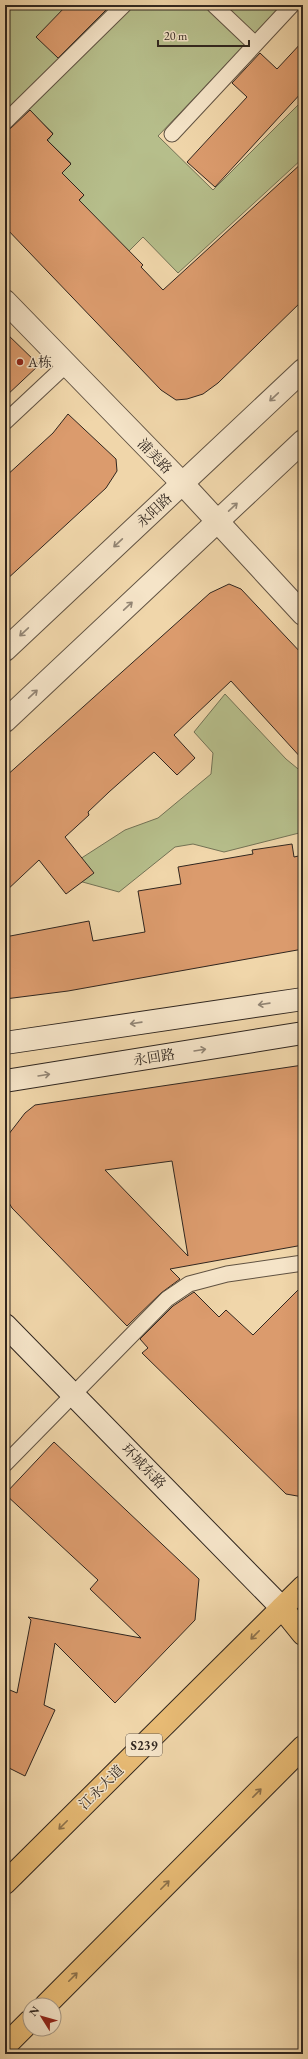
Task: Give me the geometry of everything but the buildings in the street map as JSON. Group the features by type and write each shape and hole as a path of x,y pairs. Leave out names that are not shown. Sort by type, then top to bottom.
{"main road":[{"name":"江永大道","path":"5,1883 303,1587"},
{"path":"282,1608 303,1634"},
{"path":"54,1997 303,1746"},
{"path":"5,2046 22,2029"}],"street":[{"name":"浦美路","path":"5,300 182,483 303,614"},
{"name":"永阳路","path":"5,650 303,370"},
{"path":"5,721 303,441"},
{"path":"5,1043 303,999"},
{"name":"永回路","path":"5,1081 303,1033"},
{"name":"环城东路","path":"5,1325 282,1608"}],"lane":[{"path":"5,122 124,5"},
{"path":"214,5 255,44"},
{"path":"172,134 292,5"},
{"path":"5,422 66,364"},
{"path":"5,1464 167,1299 189,1284 227,1274 303,1263"},
{"path":"282,1608 303,1622"}],"green space":[{"path":"5,5 283,5 158,136 213,190 303,100 303,158 178,273 143,237 128,252 79,201 84,195 62,173 71,163 48,141 53,133 27,108 5,117"},
{"path":"225,694 286,759 303,773 303,832 224,852 193,844 175,847 119,892 79,881 80,859 125,830 158,818 211,774 213,753 194,732"}],"place":[{"name":"A栋","path":"20,362"}]}
